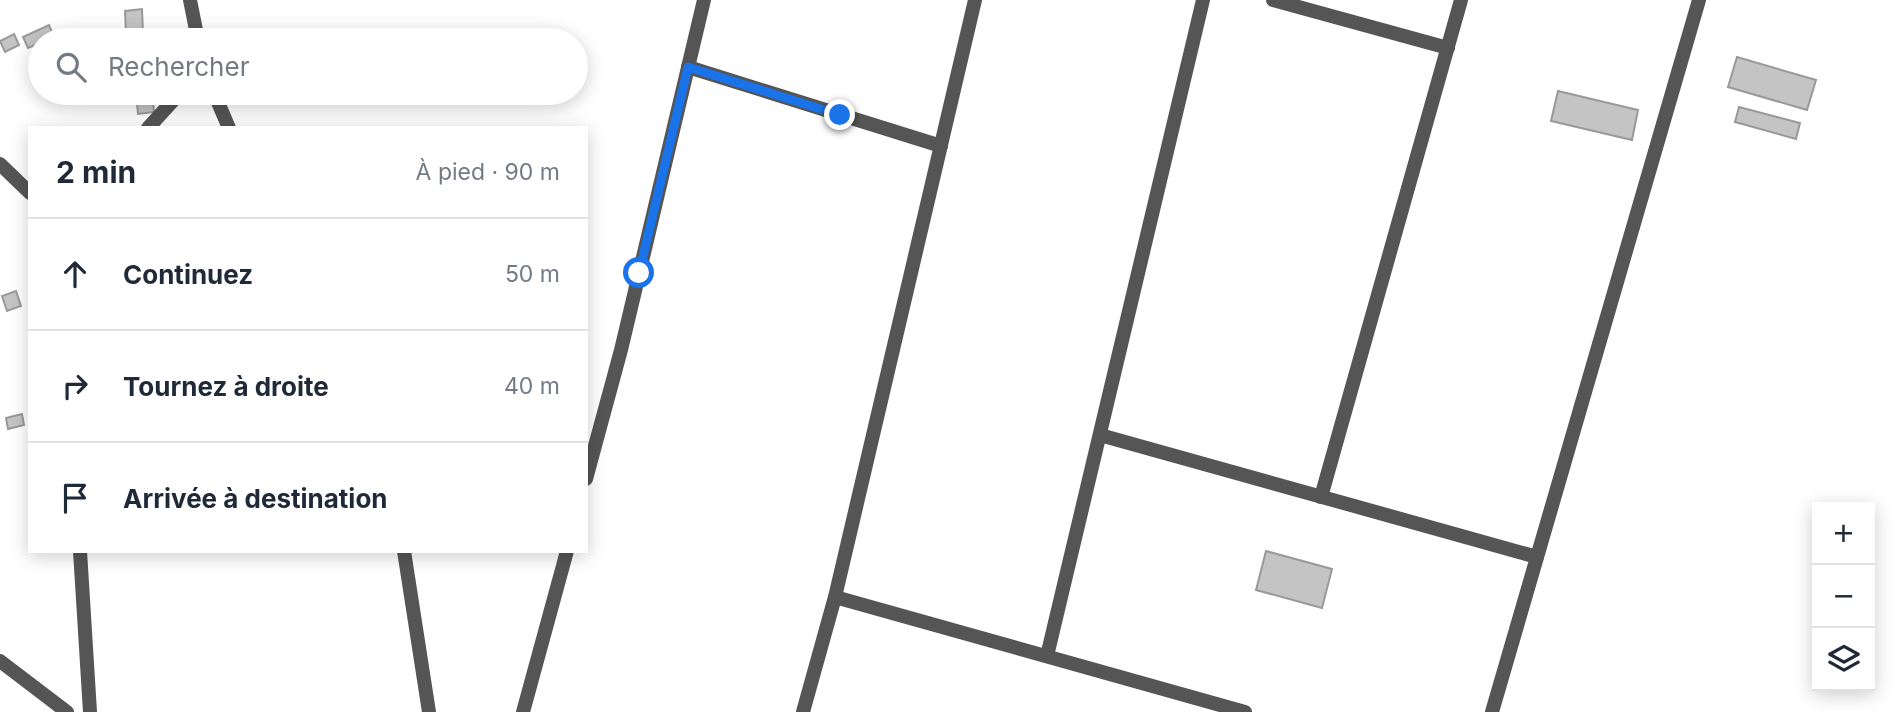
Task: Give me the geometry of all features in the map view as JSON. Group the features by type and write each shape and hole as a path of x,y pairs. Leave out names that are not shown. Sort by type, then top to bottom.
{"street":[{"path":"190,0 196,28"},
{"path":"588,472 621,350 704,0"},
{"path":"803,712 835,597 975,0"},
{"path":"1047,656 1203,0"},
{"path":"1273,0 1447,48"},
{"path":"1321,496 1461,0"},
{"path":"1492,712 1699,0"},
{"path":"688,67 941,146"},
{"path":"150,126 169,105"},
{"path":"219,105 228,126"},
{"path":"0,164 28,191"},
{"path":"1100,435 1537,557"},
{"path":"80,553 90,712"},
{"path":"404,553 429,712"},
{"path":"523,712 566,553"},
{"path":"835,597 1245,712"},
{"path":"0,661 67,712"}],"building":[{"path":"142,9 143,28 126,28 125,11"},
{"path":"14,34 19,45 5,52 0,41"},
{"path":"28,35 28,48 23,37"},
{"path":"1737,57 1816,80 1807,110 1728,87"},
{"path":"1558,91 1638,110 1632,140 1551,121"},
{"path":"137,105 153,105 154,112 138,114"},
{"path":"1739,107 1800,123 1796,139 1735,122"},
{"path":"16,291 21,306 7,311 2,296"},
{"path":"22,414 24,425 8,429 6,418"},
{"path":"1266,551 1332,569 1322,608 1256,590"}],"route":[{"path":"639,273 688,67 840,115"}]}
